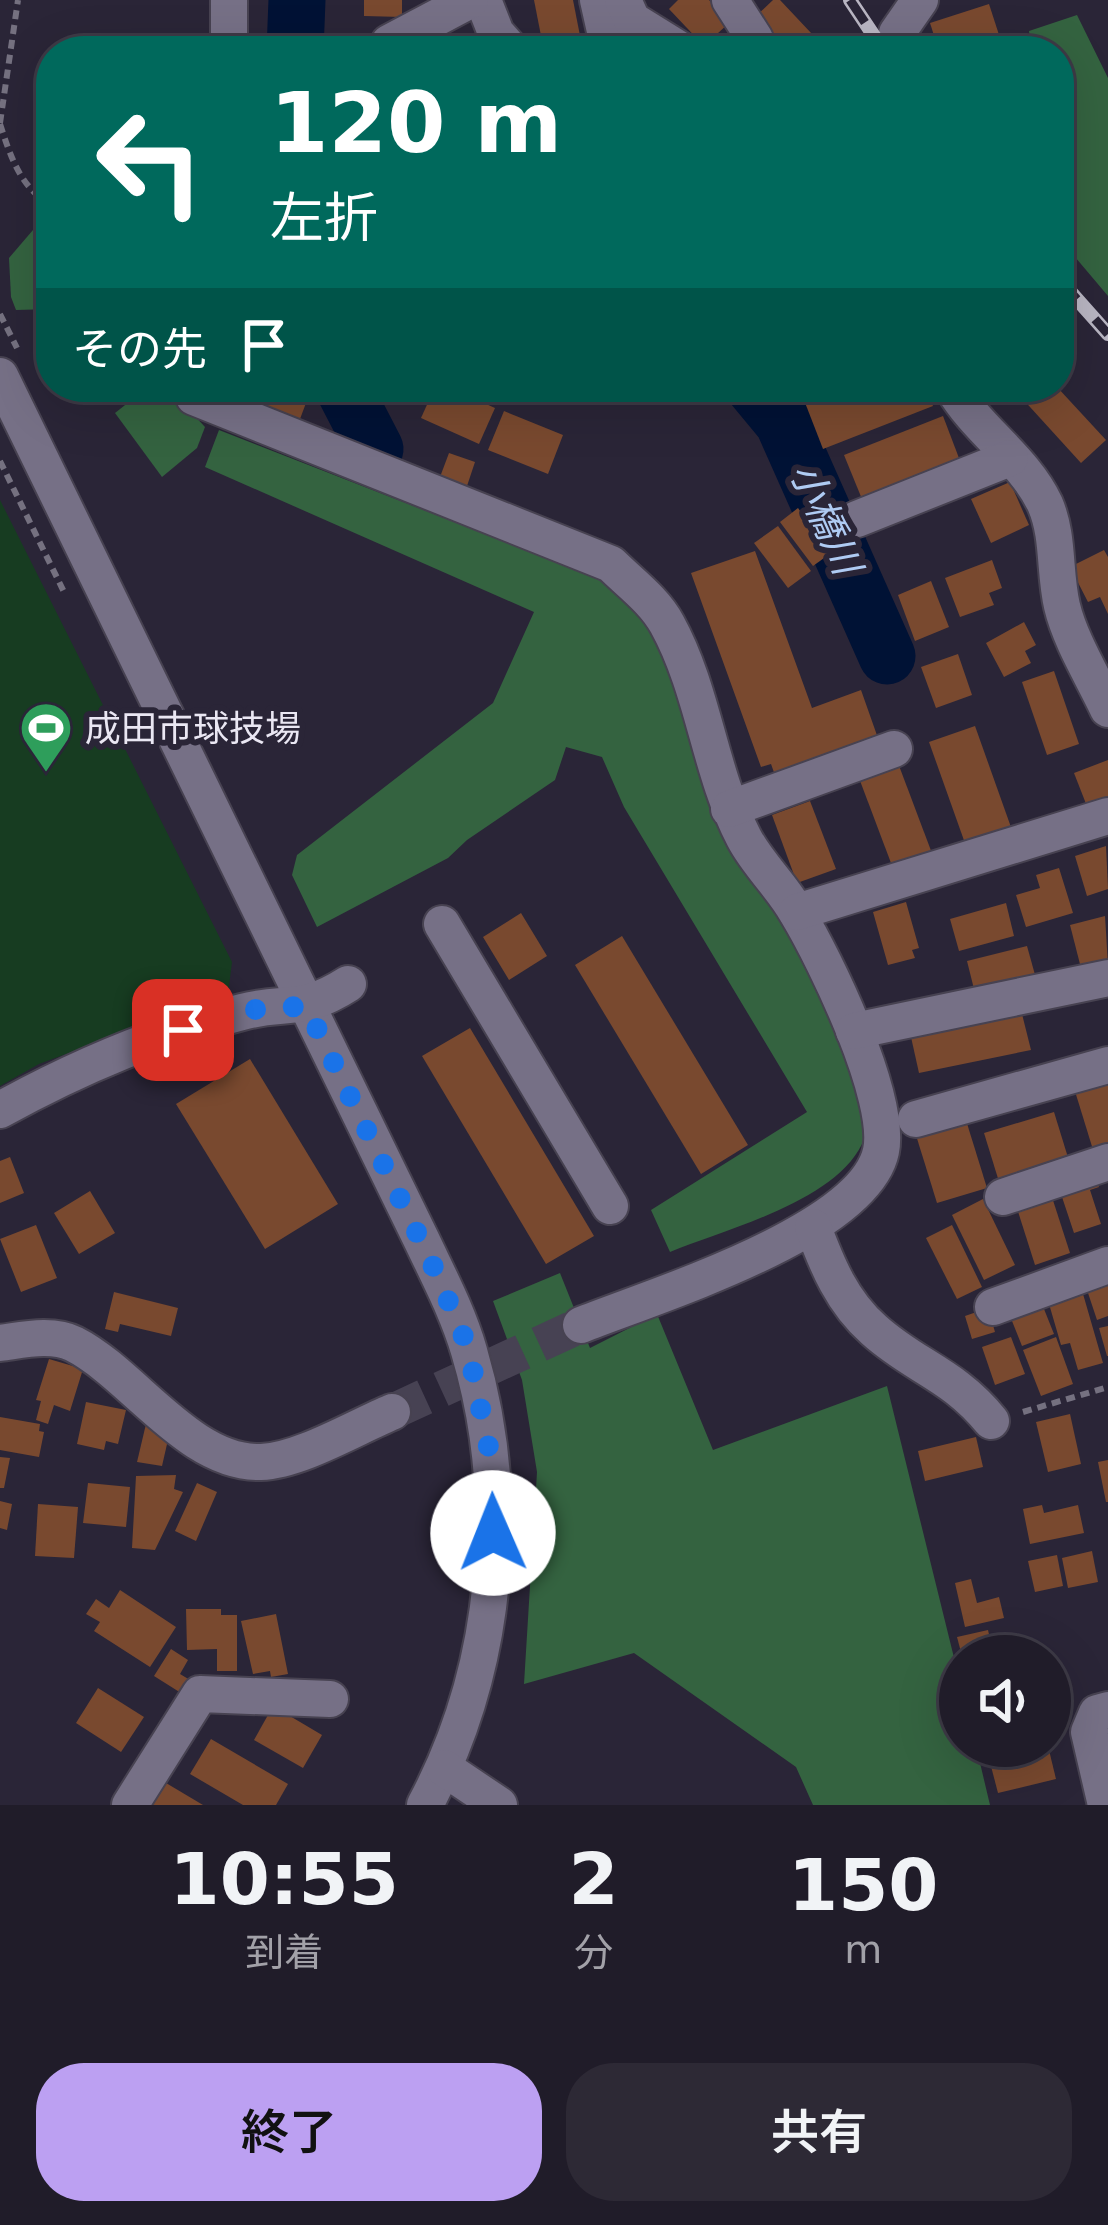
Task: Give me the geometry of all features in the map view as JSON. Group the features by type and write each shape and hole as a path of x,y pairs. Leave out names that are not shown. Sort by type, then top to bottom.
{"street":[{"path":"229,0 229,36"},
{"path":"401,36 470,0"},
{"path":"483,0 499,36"},
{"path":"598,0 606,36"},
{"path":"623,0 632,20 658,36"},
{"path":"730,0 752,36"},
{"path":"897,33 920,0"},
{"path":"0,376 468,1347 491,1459 493,1533 486,1626 464,1716 425,1805"},
{"path":"206,402 611,564 652,602 666,622 701,703 729,809 748,845 797,912 854,1031 877,1090 882,1147 869,1178 836,1213 772,1248 580,1325"},
{"path":"962,402 1033,482 1045,504 1052,522 1062,609 1108,709"},
{"path":"857,519 1010,458"},
{"path":"729,809 894,749"},
{"path":"797,912 1108,816"},
{"path":"442,924 610,1206"},
{"path":"854,1031 1108,978"},
{"path":"0,1110 52,1081 183,1030 247,1010 306,1006 348,984"},
{"path":"916,1119 1108,1064"},
{"path":"1003,1197 1108,1162"},
{"path":"813,1227 832,1277 870,1327 897,1331 991,1421"},
{"path":"993,1307 1108,1265"},
{"path":"0,1343 37,1338 70,1342 181,1430 242,1460 264,1462 292,1455 392,1412"},
{"path":"130,1805 200,1694 330,1699"},
{"path":"1106,1805 1089,1732 1097,1712 1108,1710"},
{"path":"444,1768 499,1805"}],"path":[{"path":"18,0 0,123 14,167 36,197"},
{"path":"0,461 73,608"},
{"path":"991,1421 1108,1387"}],"green space":[{"path":"1077,15 1108,78 1108,296 1074,256 1074,36 1030,36 1029,31"},
{"path":"36,226 36,309 16,310 9,258"},
{"path":"129,402 182,402 205,427 197,448 162,477 115,413"},
{"path":"219,430 598,578 641,607 865,1088 862,1144 828,1182 776,1211 670,1252 651,1210 807,1112 624,807 602,757 566,747 555,780 448,858 317,927 292,875 297,855 493,703 534,612 205,467"},
{"path":"0,500 232,962 228,994 39,1064 0,1086"},
{"path":"560,1273 590,1348 657,1314 713,1450 887,1386 948,1635 939,1635 939,1767 981,1767 990,1805 813,1805 796,1767 634,1653 524,1684 537,1472 522,1380 493,1301"}],"building":[{"path":"364,0 402,0 402,17 364,16"},
{"path":"534,0 573,0 580,36 541,36"},
{"path":"678,0 709,0 730,22 715,36 695,36 669,9"},
{"path":"773,0 780,0 814,36 773,36 755,17"},
{"path":"989,4 999,36 934,36 930,23"},
{"path":"251,402 306,402 300,419"},
{"path":"428,402 482,402 495,408 479,444 421,418"},
{"path":"805,402 932,402 933,406 823,449"},
{"path":"1025,402 1071,402 1106,440 1081,463"},
{"path":"504,411 563,435 548,474 488,450"},
{"path":"943,416 962,466 864,504 844,455"},
{"path":"449,453 475,462 467,486 440,477"},
{"path":"1010,482 1029,525 991,543 971,499"},
{"path":"798,508 831,553 813,566 780,522"},
{"path":"778,526 811,571 788,588 754,543"},
{"path":"1104,550 1108,614 1100,597 1088,602 1070,567"},
{"path":"755,551 812,708 861,690 879,741 776,778 771,764 761,767 691,573"},
{"path":"992,560 1002,588 989,593 994,605 960,617 945,578"},
{"path":"931,581 949,627 915,641 898,595"},
{"path":"1024,622 1036,645 1025,651 1031,663 1004,677 986,643"},
{"path":"958,654 972,695 936,708 921,667"},
{"path":"1054,671 1079,744 1047,755 1022,682"},
{"path":"975,726 1012,830 966,846 929,742"},
{"path":"1108,760 1108,807 1090,814 1074,773"},
{"path":"898,763 933,856 894,871 859,778"},
{"path":"810,801 836,869 797,883 772,815"},
{"path":"1106,846 1108,889 1087,896 1075,856"},
{"path":"1059,868 1073,913 1026,927 1016,895 1040,888 1036,875"},
{"path":"906,902 919,948 912,950 915,958 888,965 873,912"},
{"path":"1006,903 1014,936 959,951 950,919"},
{"path":"521,913 547,956 509,980 483,937"},
{"path":"1105,916 1108,965 1082,972 1070,925"},
{"path":"622,936 748,1145 701,1174 575,965"},
{"path":"1027,946 1037,982 976,997 967,961"},
{"path":"1022,1014 1031,1050 919,1073 911,1037"},
{"path":"470,1028 594,1236 546,1264 422,1056"},
{"path":"250,1059 338,1204 265,1249 176,1104"},
{"path":"1108,1077 1108,1148 1094,1153 1074,1088"},
{"path":"1054,1112 1070,1164 1000,1185 984,1133"},
{"path":"965,1117 987,1188 937,1203 915,1132"},
{"path":"10,1157 24,1193 0,1203 0,1161"},
{"path":"1094,1173 1099,1187 1090,1190 1101,1224 1074,1233 1060,1191"},
{"path":"90,1191 115,1233 79,1254 54,1213"},
{"path":"1050,1191 1070,1253 1035,1265 1015,1202"},
{"path":"983,1199 1015,1265 984,1280 952,1215"},
{"path":"36,1225 57,1278 21,1292 0,1239"},
{"path":"952,1225 982,1287 957,1299 926,1238"},
{"path":"1108,1279 1108,1316 1097,1320 1086,1287"},
{"path":"1081,1287 1103,1363 1078,1370 1070,1343 1061,1345 1047,1297"},
{"path":"114,1292 178,1308 171,1336 120,1324 118,1332 105,1329"},
{"path":"1040,1299 1054,1334 1022,1346 1008,1311"},
{"path":"988,1308 995,1332 972,1339 965,1316"},
{"path":"1108,1326 1108,1356 1107,1356 1099,1328"},
{"path":"1011,1337 1025,1374 995,1385 982,1347"},
{"path":"1056,1337 1073,1384 1041,1396 1023,1350"},
{"path":"49,1359 83,1369 70,1411 54,1405 48,1424 36,1420 41,1401 36,1400"},
{"path":"86,1402 126,1410 118,1444 106,1441 104,1450 77,1444"},
{"path":"1070,1414 1081,1464 1048,1472 1036,1422"},
{"path":"0,1417 40,1424 39,1431 44,1432 39,1457 0,1450"},
{"path":"146,1424 170,1431 162,1466 137,1462"},
{"path":"976,1437 983,1467 925,1481 918,1451"},
{"path":"0,1457 10,1458 4,1488 0,1488"},
{"path":"1108,1460 1108,1502 1106,1502 1098,1462"},
{"path":"176,1475 174,1489 183,1492 155,1550 132,1548 136,1476"},
{"path":"88,1483 130,1487 126,1527 83,1523"},
{"path":"197,1483 217,1492 196,1541 175,1531"},
{"path":"0,1501 12,1504 7,1530 0,1528"},
{"path":"38,1504 78,1507 74,1558 35,1556"},
{"path":"1042,1505 1044,1513 1078,1505 1084,1533 1030,1544 1023,1509"},
{"path":"1092,1551 1098,1582 1068,1588 1062,1558"},
{"path":"1057,1555 1063,1586 1035,1592 1028,1561"},
{"path":"971,1579 977,1603 999,1597 1004,1618 965,1627 955,1583"},
{"path":"120,1590 176,1627 150,1667 94,1631 100,1622 86,1614 96,1599 109,1608"},
{"path":"186,1609 221,1609 221,1615 237,1615 237,1671 217,1671 217,1649 187,1650"},
{"path":"276,1614 288,1674 253,1674 241,1621"},
{"path":"171,1649 188,1660 180,1674 190,1680 181,1693 154,1676"},
{"path":"98,1688 144,1717 121,1752 76,1723"},
{"path":"273,1706 322,1735 303,1768 254,1740"},
{"path":"211,1739 288,1784 276,1805 243,1805 190,1774"},
{"path":"991,1767 1053,1767 1056,1779 998,1793"},
{"path":"161,1780 203,1805 146,1805"}],"waterway":[{"name":"小橋川","path":"296,36 297,0"},
{"path":"351,402 375,449"},
{"name":"小橋川","path":"766,402 783,422 887,656"}],"tunnel":[{"path":"392,1412 581,1325"}],"railway":[{"path":"850,0 874,36"},
{"path":"1074,296 1108,334"}],"place":[{"name":"成田市球技場","path":"46,774"}],"route":[{"path":"183,1030 247,1010 306,1006 468,1347 491,1459 493,1533"}]}
